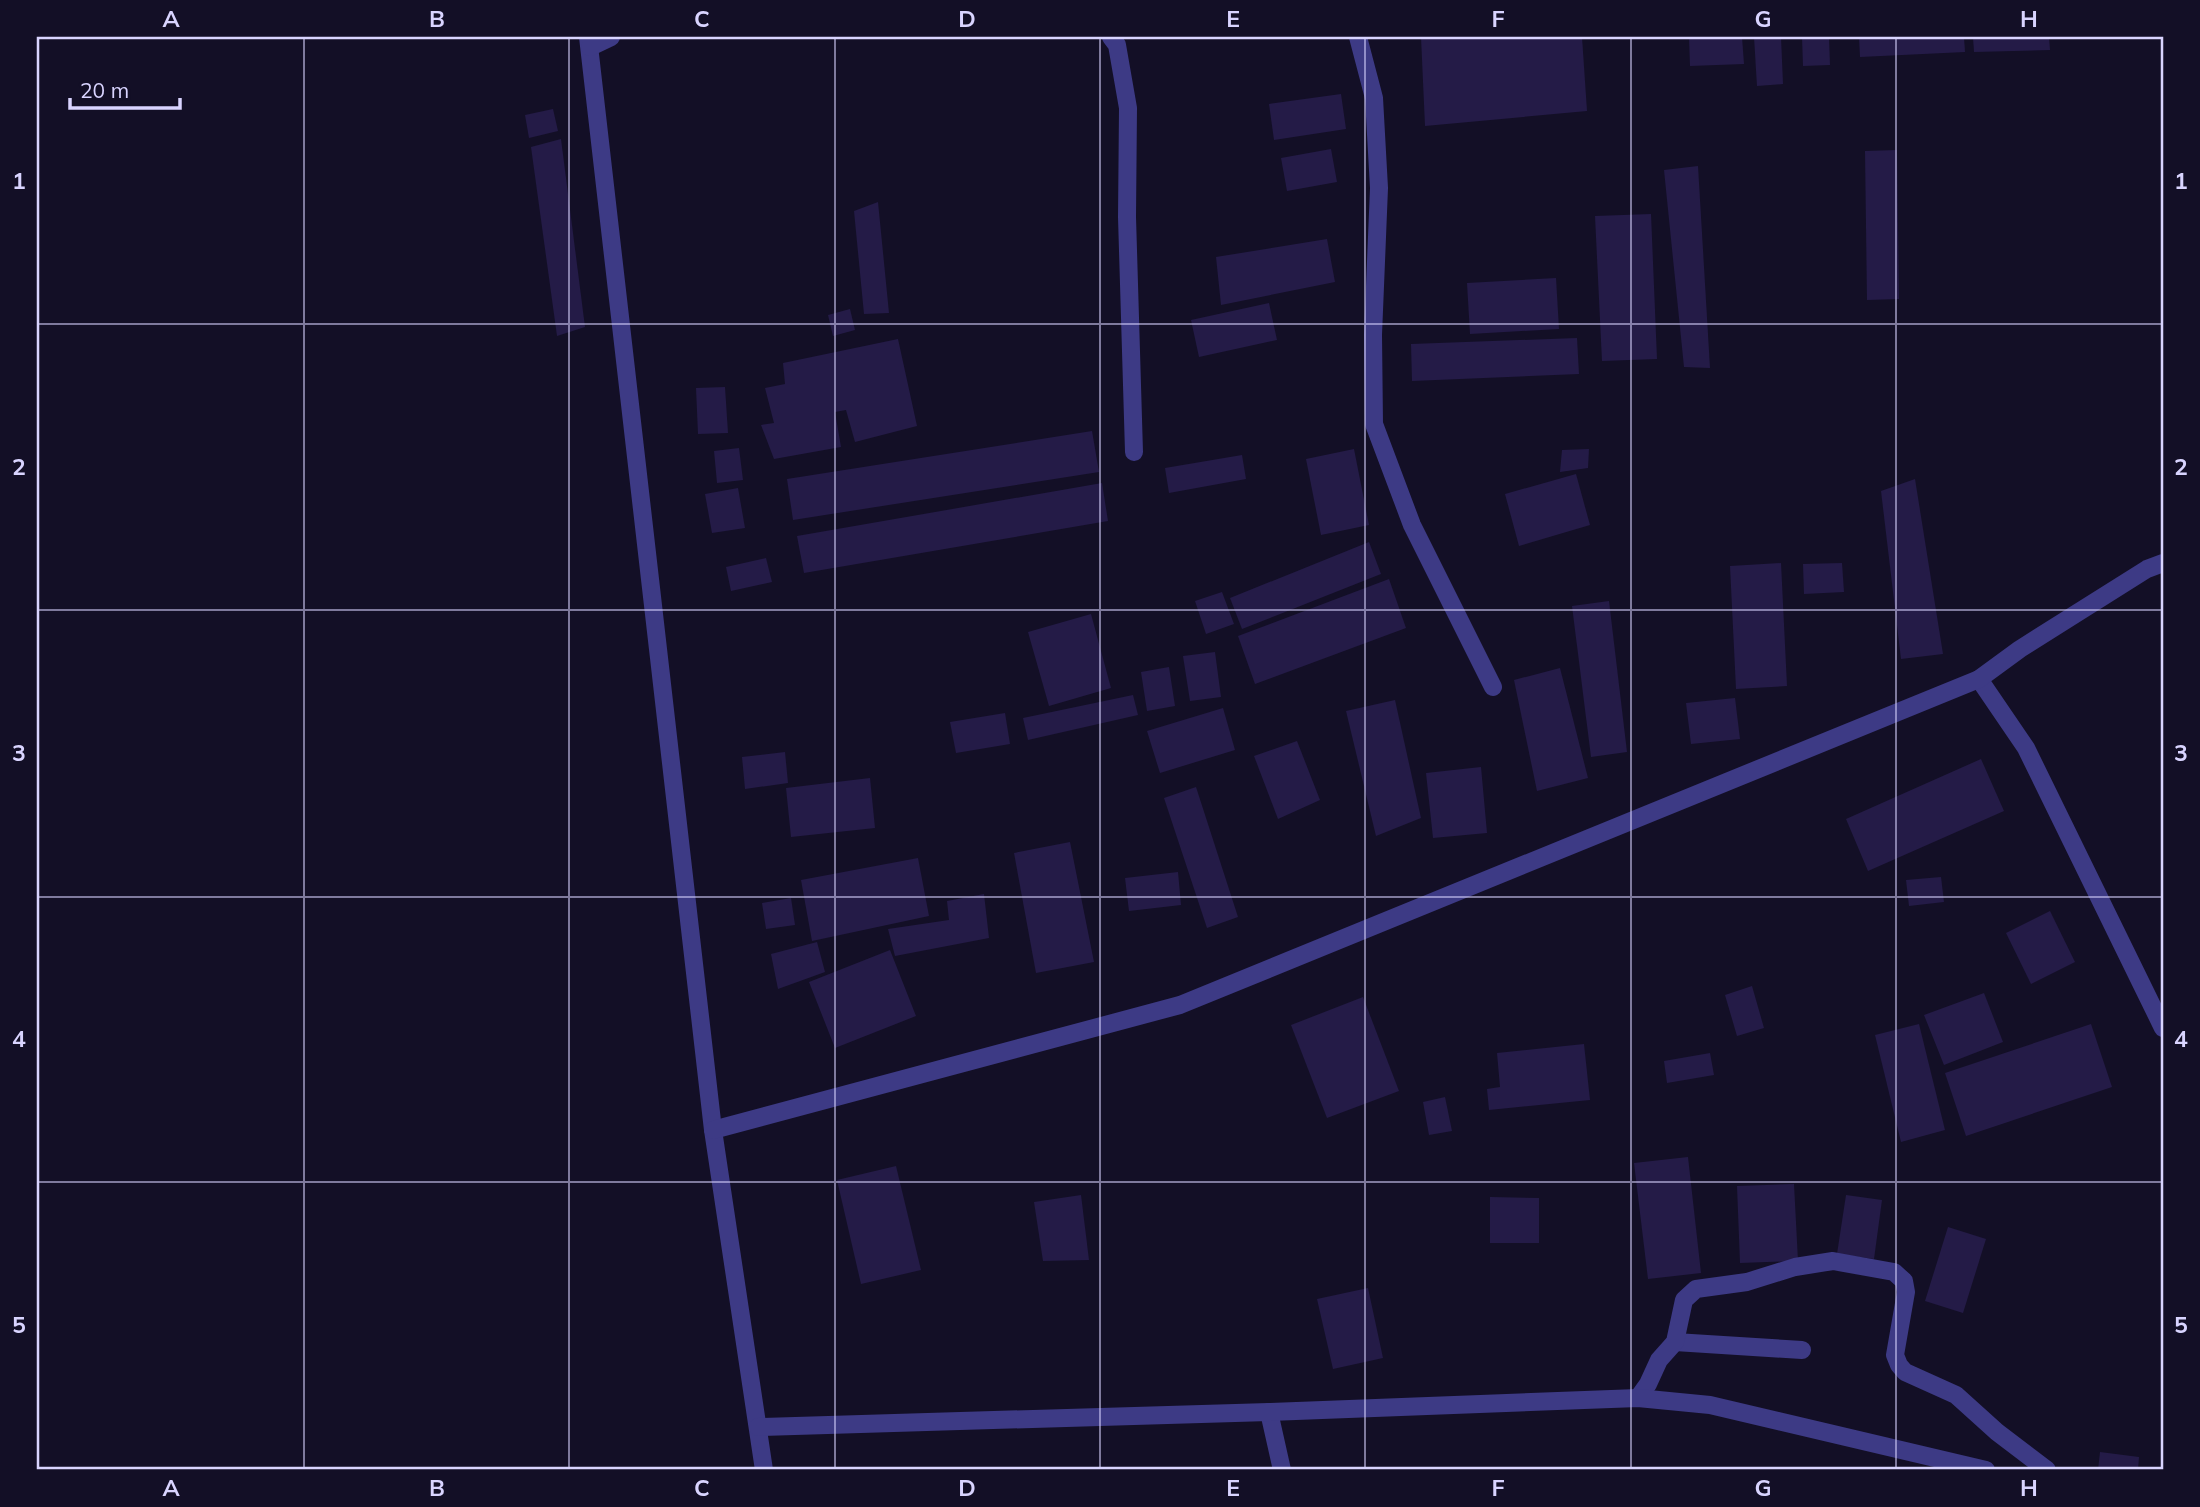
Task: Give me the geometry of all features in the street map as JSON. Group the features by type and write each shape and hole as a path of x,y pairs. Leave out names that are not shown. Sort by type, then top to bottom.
{"street":[{"path":"611,37 589,42 713,1130 764,1470"},
{"path":"1111,37 1117,45 1128,108 1134,452"},
{"path":"1359,37 1374,98 1379,188 1373,335 1374,424 1412,525 1493,687"},
{"path":"713,1130 1180,1005 1979,679 2043,634 2147,569 2163,563"},
{"path":"1979,679 2026,748 2163,1027"},
{"path":"1638,1398 1659,1360 1675,1342 1684,1300 1696,1289 1747,1282 1795,1268 1833,1261 1894,1272 1904,1281 1906,1292 1895,1355 1899,1365 1905,1372 1956,1395 1997,1432 2047,1470"},
{"path":"1675,1342 1802,1350"},
{"path":"758,1427 1638,1398 1710,1405 1986,1470"},
{"path":"1269,1412 1282,1470"}],"building":[{"path":"1421,37 1582,37 1587,111 1425,126"},
{"path":"1689,37 1742,37 1744,64 1690,66"},
{"path":"1754,37 1781,37 1783,84 1757,86"},
{"path":"1802,37 1829,37 1830,65 1803,66"},
{"path":"1859,37 1964,37 1965,52 1860,57"},
{"path":"1973,37 2049,37 2050,50 1974,52"},
{"path":"1341,94 1346,129 1274,140 1269,104"},
{"path":"553,109 558,131 529,138 525,115"},
{"path":"561,139 585,327 557,336 531,147"},
{"path":"1331,149 1337,182 1287,191 1281,158"},
{"path":"1897,150 1899,299 1867,300 1865,151"},
{"path":"1698,166 1710,368 1684,367 1664,170"},
{"path":"878,202 889,313 864,314 854,211"},
{"path":"1651,214 1657,359 1602,361 1595,216"},
{"path":"1327,239 1335,282 1221,305 1216,257"},
{"path":"1556,278 1559,329 1470,334 1467,283"},
{"path":"1269,303 1277,340 1199,357 1191,320"},
{"path":"850,309 855,330 833,336 828,315"},
{"path":"1577,338 1579,374 1412,381 1411,344"},
{"path":"898,339 917,426 855,442 846,410 835,412 841,447 774,459 761,425 774,423 765,388 785,384 783,363"},
{"path":"725,387 728,433 698,434 696,388"},
{"path":"1092,431 1099,472 793,520 787,479"},
{"path":"739,448 743,480 717,483 714,451"},
{"path":"1354,449 1369,525 1321,535 1306,459"},
{"path":"1589,449 1588,468 1560,472 1562,450"},
{"path":"1242,455 1246,479 1169,493 1165,468"},
{"path":"1576,474 1590,525 1519,546 1505,494"},
{"path":"1915,479 1943,654 1901,659 1881,491"},
{"path":"1102,483 1108,521 804,573 797,536"},
{"path":"738,488 745,528 712,533 705,494"},
{"path":"1369,542 1381,574 1242,629 1230,598"},
{"path":"766,558 772,582 731,591 726,567"},
{"path":"1781,563 1787,686 1736,689 1730,566"},
{"path":"1842,563 1844,592 1804,594 1803,564"},
{"path":"1389,579 1406,628 1255,684 1238,636"},
{"path":"1222,592 1234,624 1206,634 1195,601"},
{"path":"1609,601 1627,752 1591,757 1572,606"},
{"path":"1091,614 1111,688 1049,706 1028,632"},
{"path":"1215,652 1221,697 1190,701 1183,656"},
{"path":"1169,667 1175,706 1147,711 1141,672"},
{"path":"1560,668 1588,778 1537,791 1514,680"},
{"path":"1133,695 1138,715 1028,740 1023,718"},
{"path":"1735,698 1740,739 1691,744 1686,703"},
{"path":"1395,700 1421,818 1376,836 1346,711"},
{"path":"1223,708 1235,750 1160,773 1147,731"},
{"path":"1005,713 1010,744 956,753 950,722"},
{"path":"1297,741 1320,800 1278,819 1254,756"},
{"path":"785,752 788,783 745,789 742,757"},
{"path":"1981,759 2004,811 1868,871 1846,819"},
{"path":"1481,767 1487,833 1433,838 1426,773"},
{"path":"870,778 875,828 791,837 786,788"},
{"path":"1196,787 1238,917 1207,928 1164,798"},
{"path":"1070,842 1094,962 1036,973 1014,853"},
{"path":"918,858 929,916 812,941 801,880"},
{"path":"1178,872 1181,905 1129,911 1125,878"},
{"path":"1941,877 1944,902 1909,906 1906,880"},
{"path":"984,894 989,938 895,956 888,929 949,920 947,901"},
{"path":"791,898 795,925 766,929 762,903"},
{"path":"2050,911 2075,962 2031,984 2006,933"},
{"path":"817,942 825,972 778,989 771,954"},
{"path":"890,950 916,1016 835,1048 809,982"},
{"path":"1752,986 1764,1028 1737,1036 1725,995"},
{"path":"1984,993 2003,1042 1944,1065 1924,1015"},
{"path":"1363,997 1399,1091 1327,1118 1291,1025"},
{"path":"1919,1024 1945,1130 1901,1142 1875,1035"},
{"path":"2091,1024 2112,1087 1966,1136 1945,1073"},
{"path":"1584,1044 1590,1100 1489,1110 1487,1089 1500,1087 1497,1053"},
{"path":"1710,1053 1714,1075 1667,1083 1664,1061"},
{"path":"1445,1097 1452,1131 1429,1135 1423,1102"},
{"path":"1688,1157 1701,1273 1648,1279 1634,1163"},
{"path":"896,1166 921,1270 861,1284 837,1180"},
{"path":"1794,1184 1798,1261 1740,1263 1737,1186"},
{"path":"1081,1195 1089,1260 1043,1261 1034,1202"},
{"path":"1846,1195 1882,1200 1874,1259 1837,1254"},
{"path":"1490,1197 1539,1198 1539,1243 1490,1243"},
{"path":"1948,1227 1986,1239 1963,1313 1925,1301"},
{"path":"1368,1288 1383,1358 1333,1369 1317,1299"},
{"path":"2100,1452 2139,1457 2138,1470 2098,1470"}]}
